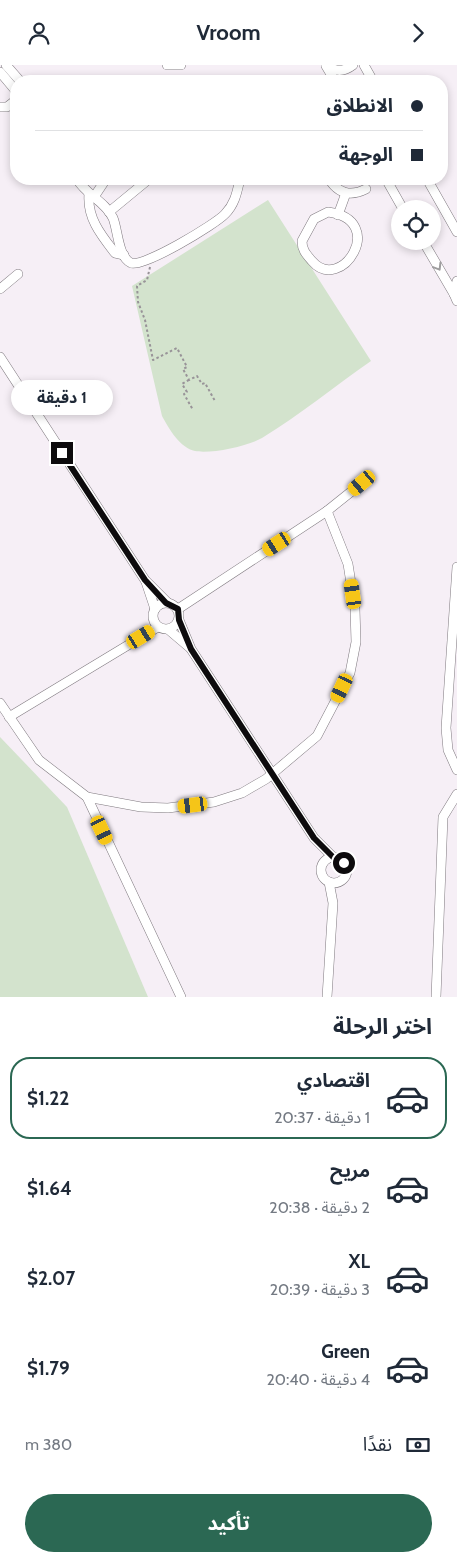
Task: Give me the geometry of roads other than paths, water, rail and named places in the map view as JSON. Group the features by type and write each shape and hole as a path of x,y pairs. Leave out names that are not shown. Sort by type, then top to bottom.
{"street":[{"path":"6,65 15,75"},
{"path":"167,65 181,65"},
{"path":"326,65 337,71 344,70 353,65"},
{"path":"0,72 10,84"},
{"path":"82,185 109,212 124,255 133,264 147,260 222,217 234,201 238,185"},
{"path":"100,185 91,195 89,210 94,222 115,253 124,255"},
{"path":"109,212 143,185"},
{"path":"333,185 335,188 346,193 356,193 366,189"},
{"path":"389,185 398,200"},
{"path":"430,185 457,232"},
{"path":"338,215 346,193"},
{"path":"328,212 338,215 346,218 355,228 358,239 357,247 352,257 336,268 327,270 318,268 304,252 302,241 317,216 328,212"},
{"path":"428,250 456,297"},
{"path":"0,289 18,274"},
{"path":"456,297 457,281"},
{"path":"0,357 145,580 166,603 178,609"},
{"path":"178,609 326,511 362,483"},
{"path":"87,797 141,807 168,808 214,802 242,793 272,775 317,736 350,673 356,642 354,600 348,564 326,511"},
{"path":"457,567 446,728 448,750 457,770"},
{"path":"145,580 155,609"},
{"path":"158,627 152,615 160,604 166,603"},
{"path":"178,609 179,620 191,649 272,775 314,838 333,857 344,863 346,869 333,903"},
{"path":"169,630 179,620"},
{"path":"9,717 158,627 169,630 191,649"},
{"path":"0,703 39,759 87,797 181,997"},
{"path":"436,997 442,817 457,794"},
{"path":"314,838 323,863 321,874 329,882 333,903 327,997"},
{"path":"323,863 333,857"},
{"path":"329,882 341,881"}]}
